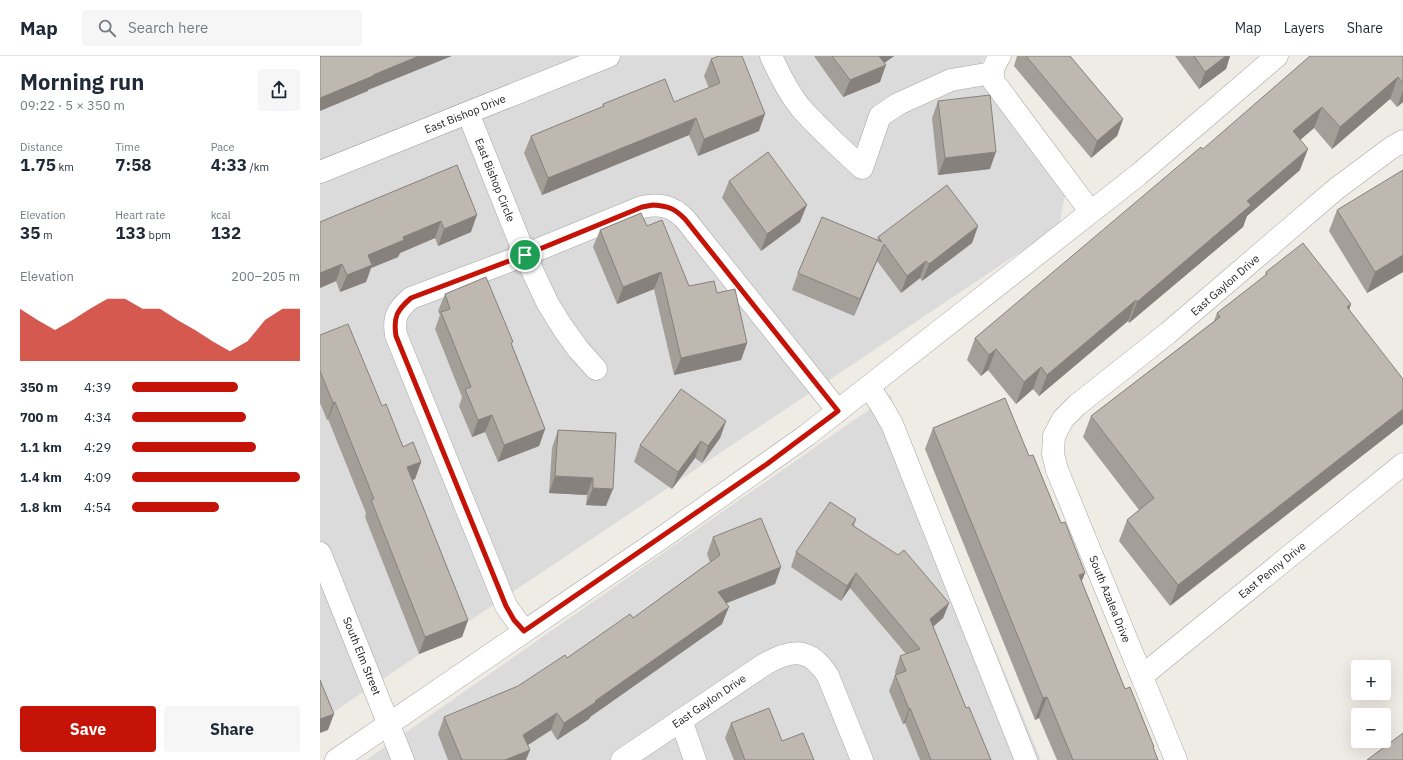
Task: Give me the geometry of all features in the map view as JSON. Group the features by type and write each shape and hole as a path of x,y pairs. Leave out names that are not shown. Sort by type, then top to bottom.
{"street":[{"name":"East Bishop Drive","path":"320,172 610,56"},
{"path":"771,56 799,106 862,168 880,116 898,104 951,80 996,65 994,82 999,90 1090,212"},
{"path":"336,760 761,469 869,387 1138,175 1277,56"},
{"name":"East Bishop Circle","path":"468,113 525,255 548,304 578,349 596,370"},
{"name":"East Gaylon Drive","path":"1054,436 1063,419 1078,405 1168,334 1336,189 1379,156 1403,141"},
{"path":"524,631 514,620 506,606 399,343 394,326 396,314 411,298 525,255 642,207 653,205 666,206 677,211 695,231 838,411"},
{"path":"869,387 892,424 1026,760"},
{"name":"South Azalea Drive","path":"1054,436 1053,454 1058,470 1176,760"},
{"name":"East Penny Drive","path":"1142,676 1403,464"},
{"name":"South Elm Street","path":"320,553 403,760"},
{"name":"East Gaylon Drive","path":"622,760 764,664 788,654 801,653 812,657 822,666 828,676 862,760"},
{"path":"681,720 695,760"}],"shaded area":[{"path":"320,56 986,56 982,62 989,92 1065,195 1059,226 320,721"},
{"path":"890,395 1041,760 366,760"}],"building":[{"path":"320,56 419,56 320,98"},
{"path":"719,56 742,56 765,114 704,139 696,118 548,178 531,136 604,106 603,104 665,79 674,102 720,83 711,59"},
{"path":"832,56 879,56 886,65 850,80"},
{"path":"1026,56 1070,56 1123,119 1097,141"},
{"path":"1194,56 1226,56 1205,72"},
{"path":"1310,56 1403,56 1403,83 1398,77 1340,127 1322,107 1293,131 1308,149 1247,201 1251,205 1137,302 1136,300 1047,375 1041,367 1024,382 996,349 989,355 975,338 1201,147 1203,149"},
{"path":"990,95 996,152 945,158 938,101"},
{"path":"768,152 807,205 767,234 729,181"},
{"path":"457,165 477,215 444,229 441,221 403,237 404,240 368,255 372,265 347,275 342,264 320,273 320,222"},
{"path":"1403,170 1403,255 1375,272 1337,210"},
{"path":"947,185 978,226 929,264 926,261 907,276 884,244 860,299 798,273 822,217 882,242 878,237"},
{"path":"641,213 647,226 662,220 689,286 714,281 717,293 735,289 747,343 681,358 661,272 623,287 600,230"},
{"path":"1303,243 1351,304 1347,307 1403,379 1403,409 1178,585 1127,520 1154,498 1091,416 1220,317 1217,313 1267,274 1266,272"},
{"path":"486,277 513,342 511,343 545,429 504,445 492,415 478,420 465,389 471,387 441,312 450,309 445,294"},
{"path":"348,324 382,406 386,404 403,447 413,442 421,462 407,467 468,620 425,637 371,500 374,499 335,402 333,403 320,371 320,335"},
{"path":"681,389 726,421 708,446 701,441 678,472 640,445"},
{"path":"1005,398 1029,456 1033,455 1061,523 1065,522 1085,573 1079,575 1125,689 1130,687 1158,760 1073,760 1047,697 1043,698 933,428"},
{"path":"558,430 616,433 613,489 593,488 593,478 555,476"},
{"path":"830,502 856,519 852,525 898,555 904,550 949,603 930,619 966,708 969,707 991,760 931,760 895,675 906,671 900,656 920,649 856,573 847,586 796,552"},
{"path":"761,518 781,567 718,592 729,607 595,701 596,702 564,723 557,713 523,735 530,750 505,760 462,760 444,717 518,686 565,655 567,658 630,614 633,618 720,555 713,537"},
{"path":"320,680 334,714 320,719"},
{"path":"769,708 782,741 803,733 814,760 745,760 731,723"},
{"path":"1403,733 1403,760 1367,760 1383,748 1391,748 1391,742"}],"route":[{"path":"653,205 666,206 677,211 685,219 838,411 807,436 663,537 524,631 514,620 506,606 396,336 394,326 396,314 411,298 525,255 642,207 653,205"}]}
